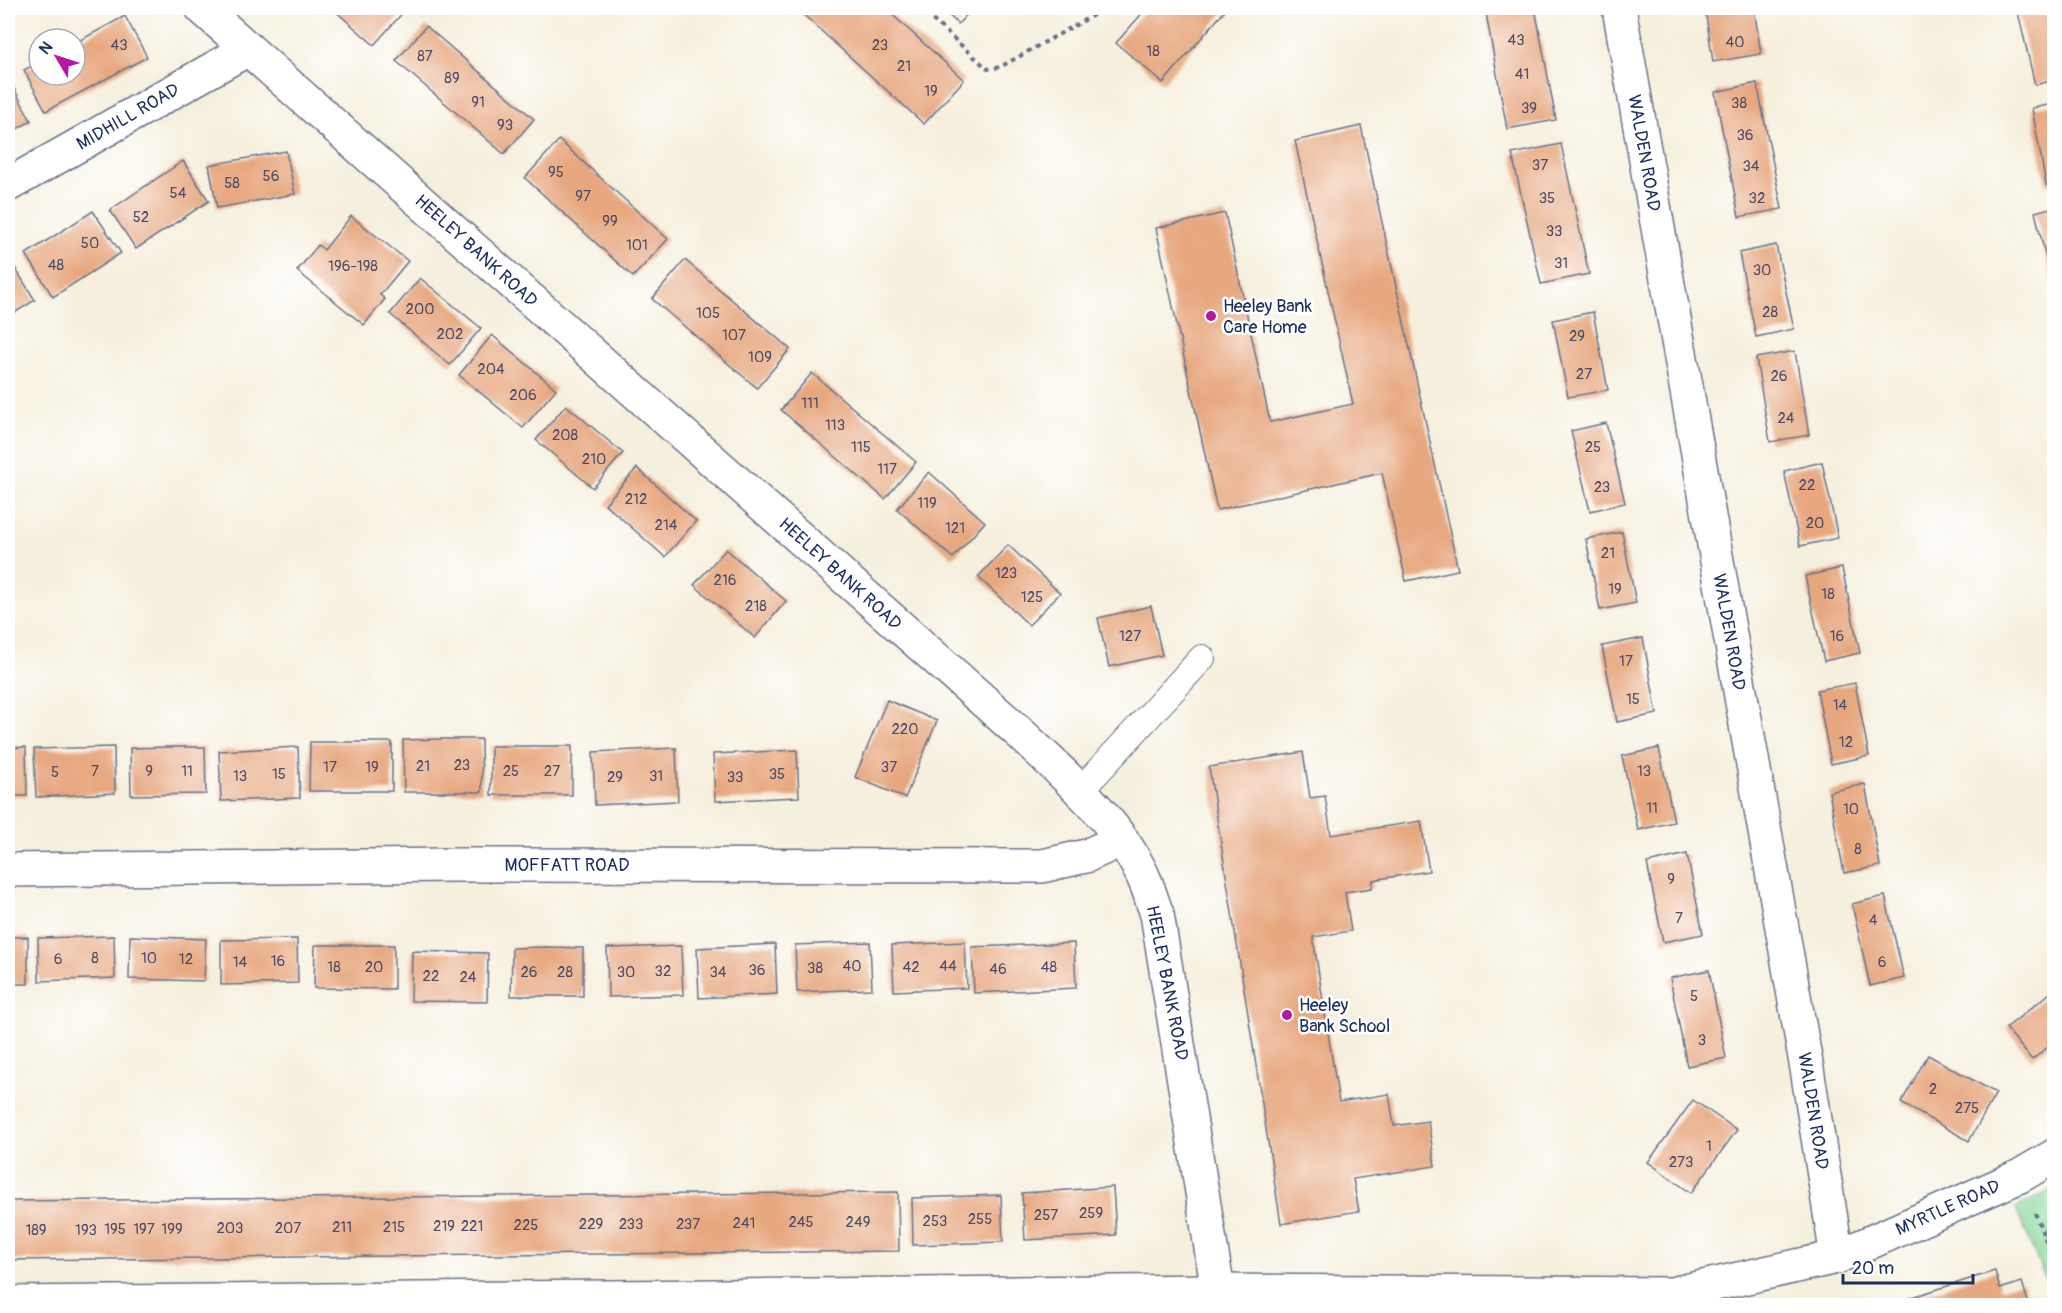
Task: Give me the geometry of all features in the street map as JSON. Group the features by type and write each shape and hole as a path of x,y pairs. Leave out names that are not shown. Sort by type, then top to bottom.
{"street":[{"name":"HEELEY BANK ROAD","path":"202,8 1012,726 1102,815 1121,840 1146,882 1157,914 1224,1298"},
{"name":"WALDEN ROAD","path":"1619,8 1807,1069 1837,1257"},
{"name":"MIDHILL ROAD","path":"8,185 248,49"},
{"name":"MOFFATT ROAD","path":"8,870 453,865 1042,866 1086,856 1121,840"},
{"name":"MYRTLE ROAD","path":"8,1304 1224,1298 1656,1300 1671,1294 1837,1257 2020,1176 2055,1156"}],"lane":[{"path":"1080,791 1202,658"}],"path":[{"path":"919,8 988,69 1010,61 1092,16 1098,8"},
{"path":"2020,1176 2055,1262"}],"green space":[{"path":"2054,1189 2054,1300 2016,1208"}],"building":[{"path":"332,8 407,8 374,45"},
{"path":"796,8 885,8 964,80 924,124"},
{"path":"941,8 973,8 958,24"},
{"path":"1147,8 1227,8 1163,83 1116,43"},
{"path":"1485,8 1535,8 1556,120 1507,129"},
{"path":"1705,8 1754,8 1761,54 1713,62"},
{"path":"2017,8 2054,8 2054,80 2035,85"},
{"path":"125,16 147,57 46,111 33,87 87,87 87,37"},
{"path":"426,26 534,119 504,154 396,61"},
{"path":"8,77 31,121 8,134"},
{"path":"1757,83 1782,209 1739,217 1715,92"},
{"path":"2054,104 2054,183 2046,185 2032,108"},
{"name":"Heeley Bank Care Home","path":"1361,126 1458,570 1406,581 1382,473 1217,510 1156,228 1225,213 1270,422 1353,404 1295,141"},
{"path":"559,140 668,239 633,277 525,178"},
{"path":"1561,144 1589,274 1541,284 1512,154"},
{"path":"286,151 295,194 217,208 209,165"},
{"path":"183,161 209,201 136,249 110,210"},
{"path":"2054,207 2054,283 2052,284 2035,212"},
{"path":"93,211 121,253 53,297 26,254"},
{"path":"351,216 408,261 380,295 385,299 364,325 297,271 318,245 324,250"},
{"path":"1776,245 1794,329 1756,337 1739,253"},
{"path":"10,260 35,300 8,317 8,262"},
{"path":"685,260 790,349 757,388 652,299"},
{"path":"420,278 481,328 450,365 390,314"},
{"path":"1593,312 1608,390 1568,397 1553,320"},
{"path":"492,335 556,389 523,428 459,375"},
{"path":"1795,351 1809,435 1770,442 1756,358"},
{"path":"812,373 916,462 885,499 781,410"},
{"path":"566,405 623,453 593,488 536,440"},
{"path":"1606,423 1625,503 1590,511 1571,431"},
{"path":"1822,462 1838,538 1800,546 1784,471"},
{"path":"637,468 696,521 665,557 605,504"},
{"path":"929,472 985,522 953,558 897,509"},
{"path":"1622,532 1636,603 1600,610 1586,539"},
{"path":"1008,545 1060,593 1029,625 978,577"},
{"path":"726,549 786,601 755,638 694,585"},
{"path":"1842,568 1860,653 1824,661 1805,576"},
{"path":"1151,606 1162,655 1109,667 1098,618"},
{"path":"1643,638 1657,714 1617,722 1602,646"},
{"path":"1855,683 1869,756 1831,764 1817,690"},
{"path":"887,700 937,721 905,798 855,777"},
{"path":"481,739 482,792 404,792 403,740"},
{"path":"310,742 392,742 392,791 309,791"},
{"path":"491,746 572,746 572,795 491,795"},
{"path":"26,747 27,796 8,796 8,748"},
{"path":"114,747 115,793 36,797 34,749"},
{"path":"205,747 206,794 131,795 130,748"},
{"path":"298,747 300,798 221,801 219,751"},
{"path":"676,748 678,801 595,805 593,752"},
{"path":"1659,748 1674,822 1638,830 1622,756"},
{"path":"797,750 799,797 715,801 713,754"},
{"name":"Heeley Bank School","path":"1303,752 1310,798 1325,796 1331,835 1421,821 1429,871 1373,880 1372,888 1345,892 1351,931 1313,937 1339,1102 1389,1094 1394,1126 1428,1121 1435,1166 1353,1179 1359,1211 1281,1224 1209,767"},
{"path":"1865,784 1880,866 1844,873 1829,792"},
{"path":"1687,854 1703,934 1663,942 1647,863"},
{"path":"1885,896 1904,978 1870,986 1852,904"},
{"path":"114,936 115,978 39,981 38,938"},
{"path":"130,936 206,939 204,981 129,979"},
{"path":"8,937 28,937 28,984 8,984"},
{"path":"297,939 298,983 221,985 221,940"},
{"path":"870,942 872,989 797,992 795,945"},
{"path":"965,942 967,988 894,991 892,945"},
{"path":"1074,943 1076,988 974,993 972,947"},
{"path":"775,944 777,994 699,998 697,948"},
{"path":"315,945 394,945 394,989 314,988"},
{"path":"681,946 683,995 608,997 607,948"},
{"path":"512,948 583,948 583,996 511,996"},
{"path":"412,951 488,953 487,1002 411,1001"},
{"path":"1709,970 1726,1058 1687,1066 1670,978"},
{"path":"2054,990 2054,1042 2032,1060 2006,1028"},
{"path":"1928,1055 1996,1093 1969,1141 1901,1103"},
{"path":"1693,1100 1737,1130 1691,1193 1648,1162"},
{"path":"1113,1187 1116,1235 1025,1240 1022,1193"},
{"path":"898,1192 899,1251 8,1260 8,1201"},
{"path":"1001,1195 1003,1242 913,1245 912,1198"},
{"path":"1995,1271 2000,1289 2022,1282 2029,1305 1901,1305 1900,1301"}],"place":[{"name":"Heeley Bank Care Home","path":"1211,316"},
{"name":"Heeley Bank School","path":"1287,1015"}]}
